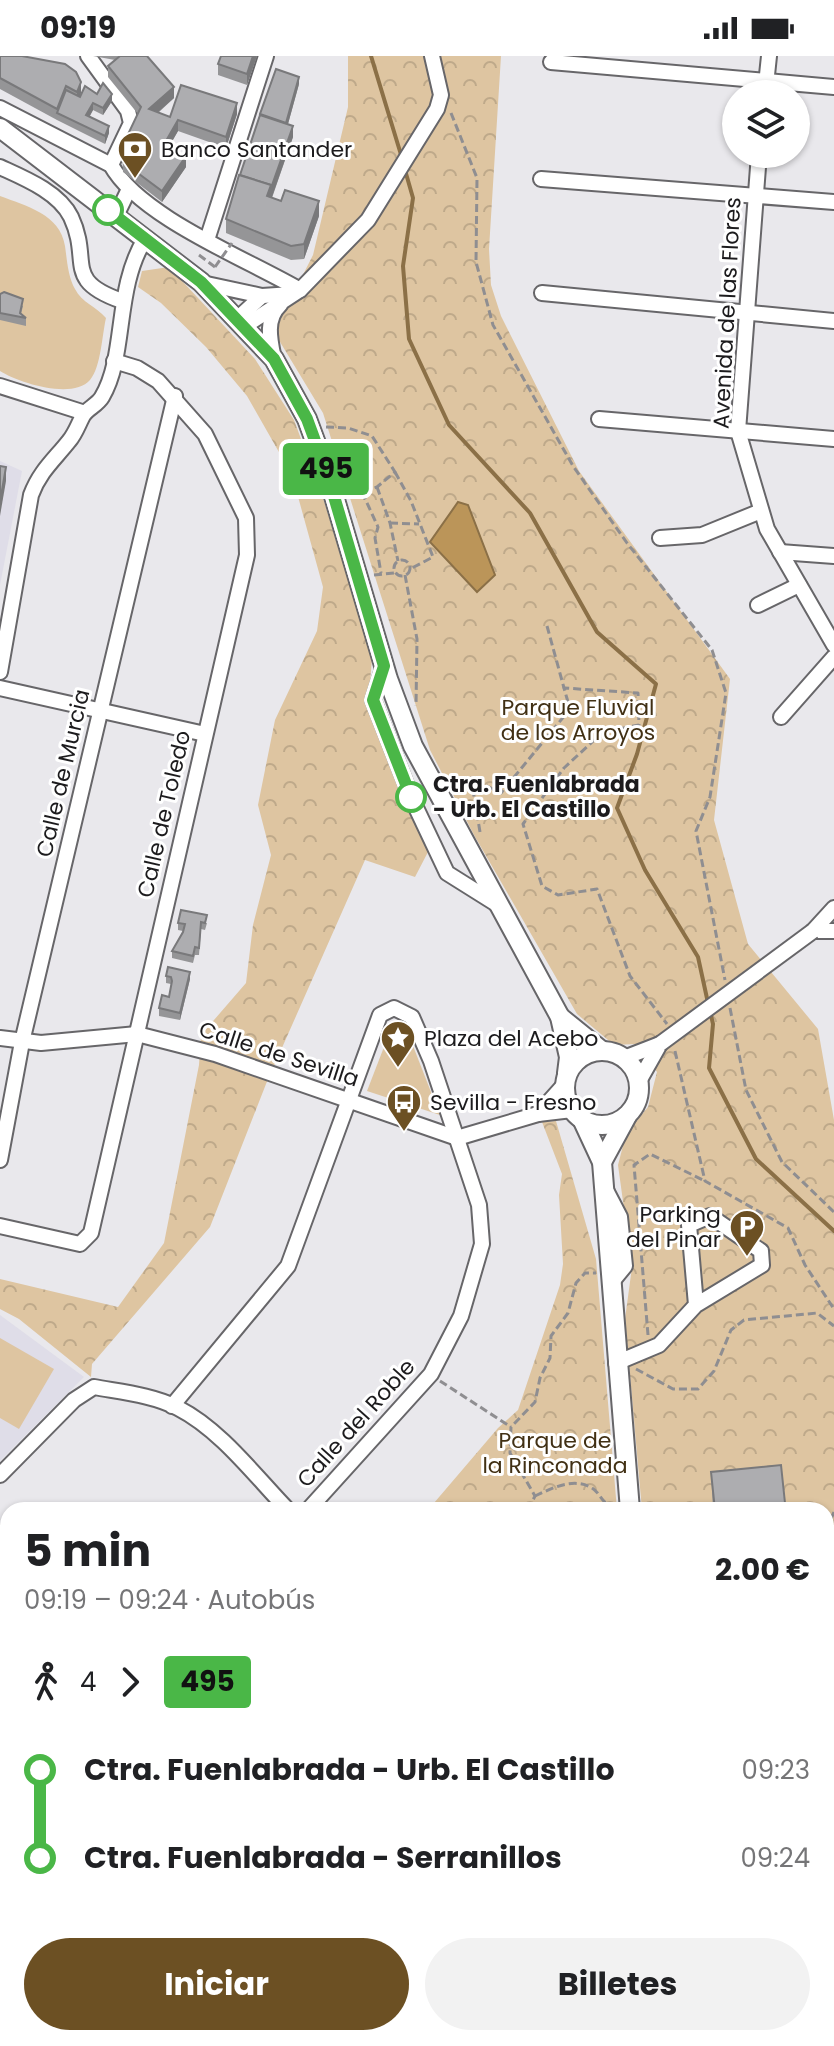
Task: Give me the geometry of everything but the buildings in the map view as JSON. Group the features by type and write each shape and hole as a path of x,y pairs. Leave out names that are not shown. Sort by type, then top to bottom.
{"main road":[{"path":"0,128 201,282 274,359 307,419 384,666 413,746 560,1017 569,1057 566,1079 577,1114 602,1162"},
{"path":"560,1017 602,1051 624,1058 638,1083 633,1108 610,1142 602,1162 611,1278 622,1362 630,1502"},
{"path":"566,1079 581,1056 602,1051"},
{"path":"577,1114 604,1125 615,1122 633,1108"}],"street":[{"path":"88,56 128,111 131,123 111,165"},
{"path":"207,240 266,56"},
{"path":"274,359 270,340 273,312 341,250 368,220 443,108 432,56"},
{"path":"767,80 769,56"},
{"path":"551,62 722,83"},
{"path":"810,87 834,87"},
{"path":"0,108 111,165 129,189 207,240 296,292"},
{"path":"0,167 56,197 71,216 82,276 97,293 122,301"},
{"name":"Avenida de las Flores","path":"758,168 738,431 761,511 780,552 834,645"},
{"path":"541,179 834,202"},
{"path":"116,216 129,189"},
{"path":"0,672 31,495 42,469 71,439 85,413 102,397 114,361 122,301 136,254 145,239"},
{"path":"201,282 262,296 296,292"},
{"path":"241,322 296,292"},
{"path":"542,293 834,321"},
{"path":"241,322 262,296"},
{"name":"Calle de Toledo","path":"0,1226 80,1244 91,1233 247,555 246,518 205,434 175,396 137,368 114,361"},
{"path":"0,386 85,413"},
{"name":"Calle de Murcia","path":"0,1160 22,1042 175,396"},
{"path":"599,419 834,439"},
{"path":"660,538 702,535 761,511"},
{"path":"780,552 834,556"},
{"path":"758,605 799,585"},
{"path":"781,717 834,657"},
{"path":"384,666 373,700 417,810 447,873 498,905"},
{"path":"0,688 205,734"},
{"path":"624,1058 665,1041 813,931 834,908"},
{"path":"813,931 834,931"},
{"path":"172,1406 288,1266 380,1015 394,1008 412,1017 431,1061 457,1138 538,1114 577,1114"},
{"name":"Calle de Sevilla","path":"0,1038 22,1042 137,1034 215,1054 457,1138"},
{"path":"638,1083 665,1041"},
{"path":"538,1114 566,1079"},
{"name":"Calle del Roble","path":"315,1502 431,1374 461,1316 482,1244 479,1205 457,1138"},
{"path":"622,1362 649,1351 696,1305 762,1265 761,1251 710,1216 689,1225 696,1305"},
{"path":"0,1475 74,1400 94,1387 172,1406 202,1424 280,1502"},
{"path":"268,2046 352,2046"}],"path":[{"path":"443,108 477,178 476,262 493,325 573,466 627,543 712,650 726,693 710,797 696,831 725,983"},
{"path":"215,267 232,243"},
{"path":"326,427 348,428 372,436 411,501 433,557 405,575"},
{"path":"335,502 377,487 395,472"},
{"path":"377,487 390,523 398,561 396,573"},
{"path":"362,492 378,527 375,538 381,573"},
{"path":"390,523 419,524"},
{"path":"398,561 406,562 410,569"},
{"path":"374,575 405,575"},
{"path":"405,575 417,639 416,710"},
{"path":"468,848 480,833 471,778 501,793 570,709 547,626"},
{"path":"564,688 638,693 639,725 603,732 564,768 523,824 542,886 558,895 597,889 630,976 667,1024 665,1041"},
{"path":"728,999 746,1090 782,1162 834,1212"},
{"path":"675,1049 705,1181"},
{"path":"649,1351 634,1165 650,1154 788,1228 805,1265 834,1309"},
{"path":"535,1496 510,1453 511,1427 535,1402 540,1378 550,1358 551,1336 568,1313 576,1283 585,1273 611,1278"},
{"path":"622,1362 673,1389 698,1389 714,1371 731,1330 744,1320 817,1313 834,1326"},
{"path":"431,1374 511,1427"},
{"path":"532,1502 535,1496 561,1485 578,1483 590,1486 601,1501"}],"shaded area":[{"path":"0,461 22,471 0,585"},
{"path":"458,502 468,505 495,575 477,592 430,542"},
{"path":"0,1315 84,1377 0,1461"}],"green space":[{"name":"Parque Fluvial de los Arroyos","path":"348,56 501,56 489,249 491,285 501,316 579,471 730,679 714,820 748,944 818,1029 834,1120 834,1502 641,1502 625,1319 632,1267 618,1165 626,1134 648,1107 657,1072 636,1044 614,1045 577,1014 474,835 430,750 323,413 274,332 313,255 348,107"},
{"path":"0,196 31,208 56,226 62,235 75,289 81,298 106,318 97,367 90,380 82,386 46,388 0,371"},
{"path":"169,267 255,359 294,420 325,504 372,659 368,707 428,852 415,877 365,860 266,1084 210,1227 92,1364 91,1377 19,1319 0,1309 0,1279 118,1307 164,1243 199,1065 201,1035 246,983 253,925 271,855 258,805 275,720 317,631 323,587 292,475 247,396 206,347 161,303 138,287 142,271"},
{"name":"Plaza del Acebo","path":"394,1021 402,1022 406,1028 440,1115 367,1091"},
{"name":"Parque de la Rinconada","path":"556,1121 596,1259 616,1502 435,1502 498,1428 518,1410 560,1285 563,1264 559,1195 562,1174 542,1122"},
{"path":"0,1338 54,1369 19,1429 0,1418"}],"waterway":[{"path":"371,56 402,158"},
{"path":"405,170 413,198 403,266 409,339 449,425 530,513 597,632 656,684 637,754 617,808 645,870 698,957 708,1003"},
{"path":"710,1011 713,1024 709,1068 756,1159 834,1231"}],"bus line":[{"name":"495","path":"108,210 201,282 245,326 274,359 307,419 328,476 384,666 373,700 411,797"}],"place":[{"name":"Banco Santander","path":"135,180"},
{"name":"Ctra. Fuenlabrada - Urb. El Castillo","path":"411,797"},
{"name":"Plaza del Acebo","path":"398,1069"},
{"name":"Sevilla - Fresno","path":"404,1133"},
{"name":"Parking del Pinar","path":"747,1258"}]}
